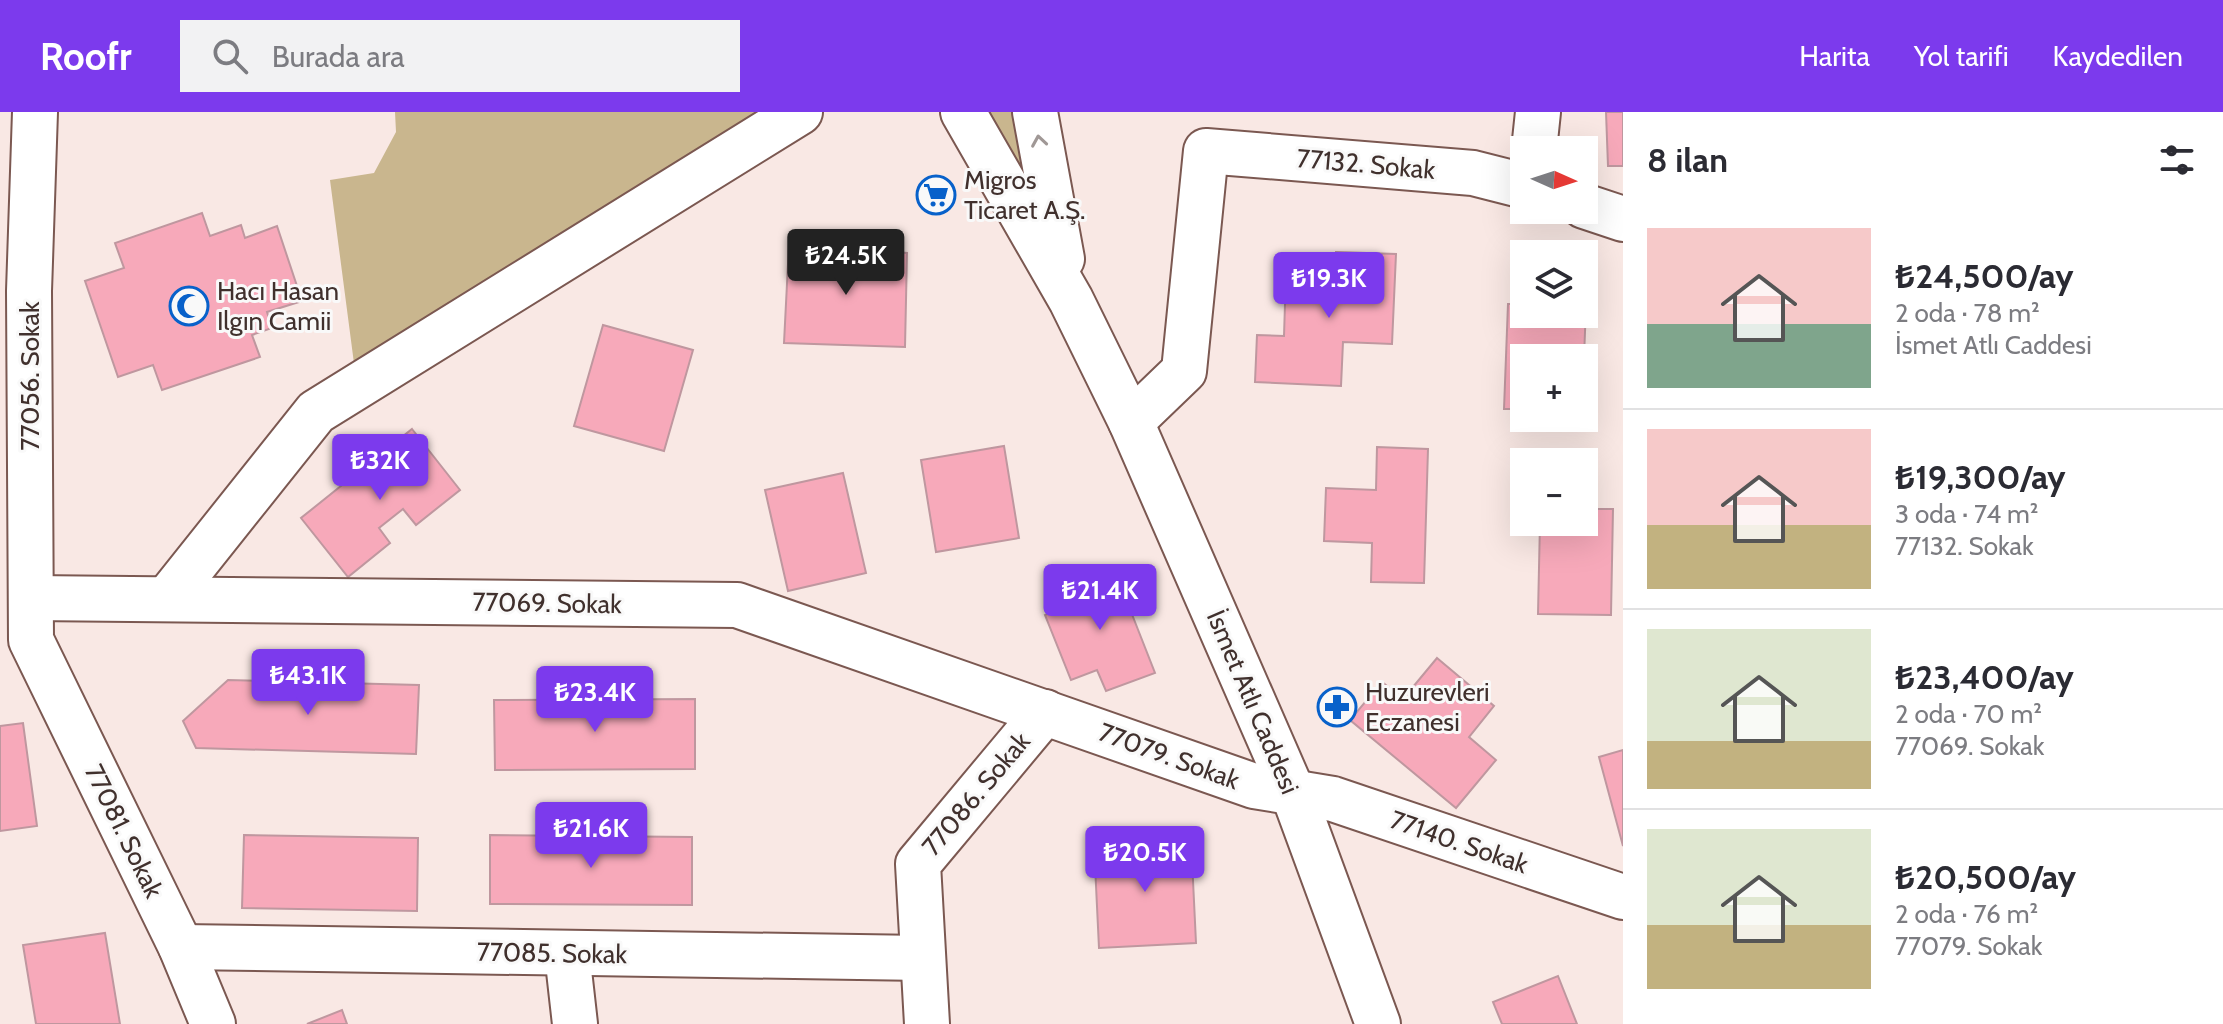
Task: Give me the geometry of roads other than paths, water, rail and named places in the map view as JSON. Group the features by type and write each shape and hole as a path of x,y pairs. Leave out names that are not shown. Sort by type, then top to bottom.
{"street":[{"name":"77056. Sokak","path":"21,627 35,112"},
{"path":"167,599 316,412 800,112"},
{"name":"İsmet Atlı Caddesi","path":"963,112 1071,300 1131,422 1293,793 1378,1024"},
{"name":"İsmet Atlı Caddesi","path":"1035,112 1044,173 1071,300"},
{"path":"1535,136 1538,112"},
{"name":"77132. Sokak","path":"1131,422 1184,371 1206,151 1473,173 1510,182"},
{"path":"1598,211 1623,219"},
{"name":"77069. Sokak","path":"21,627 167,599 737,605 1045,712"},
{"name":"77081. Sokak","path":"21,627 181,947 213,1024"},
{"name":"77079. Sokak","path":"1045,712 1254,786 1293,793"},
{"name":"77086. Sokak","path":"927,1024 918,864 1045,712"},
{"name":"77140. Sokak","path":"1293,793 1333,799 1623,897"},
{"name":"77085. Sokak","path":"181,947 923,958"},
{"path":"567,953 575,1024"}],"place":[{"name":"Migros Ticaret A.Ş.","path":"936,195"},
{"name":"Hacı Hasan Ilgın Camii","path":"189,306"},
{"name":"Huzurevleri Eczanesi","path":"1337,707"}]}
